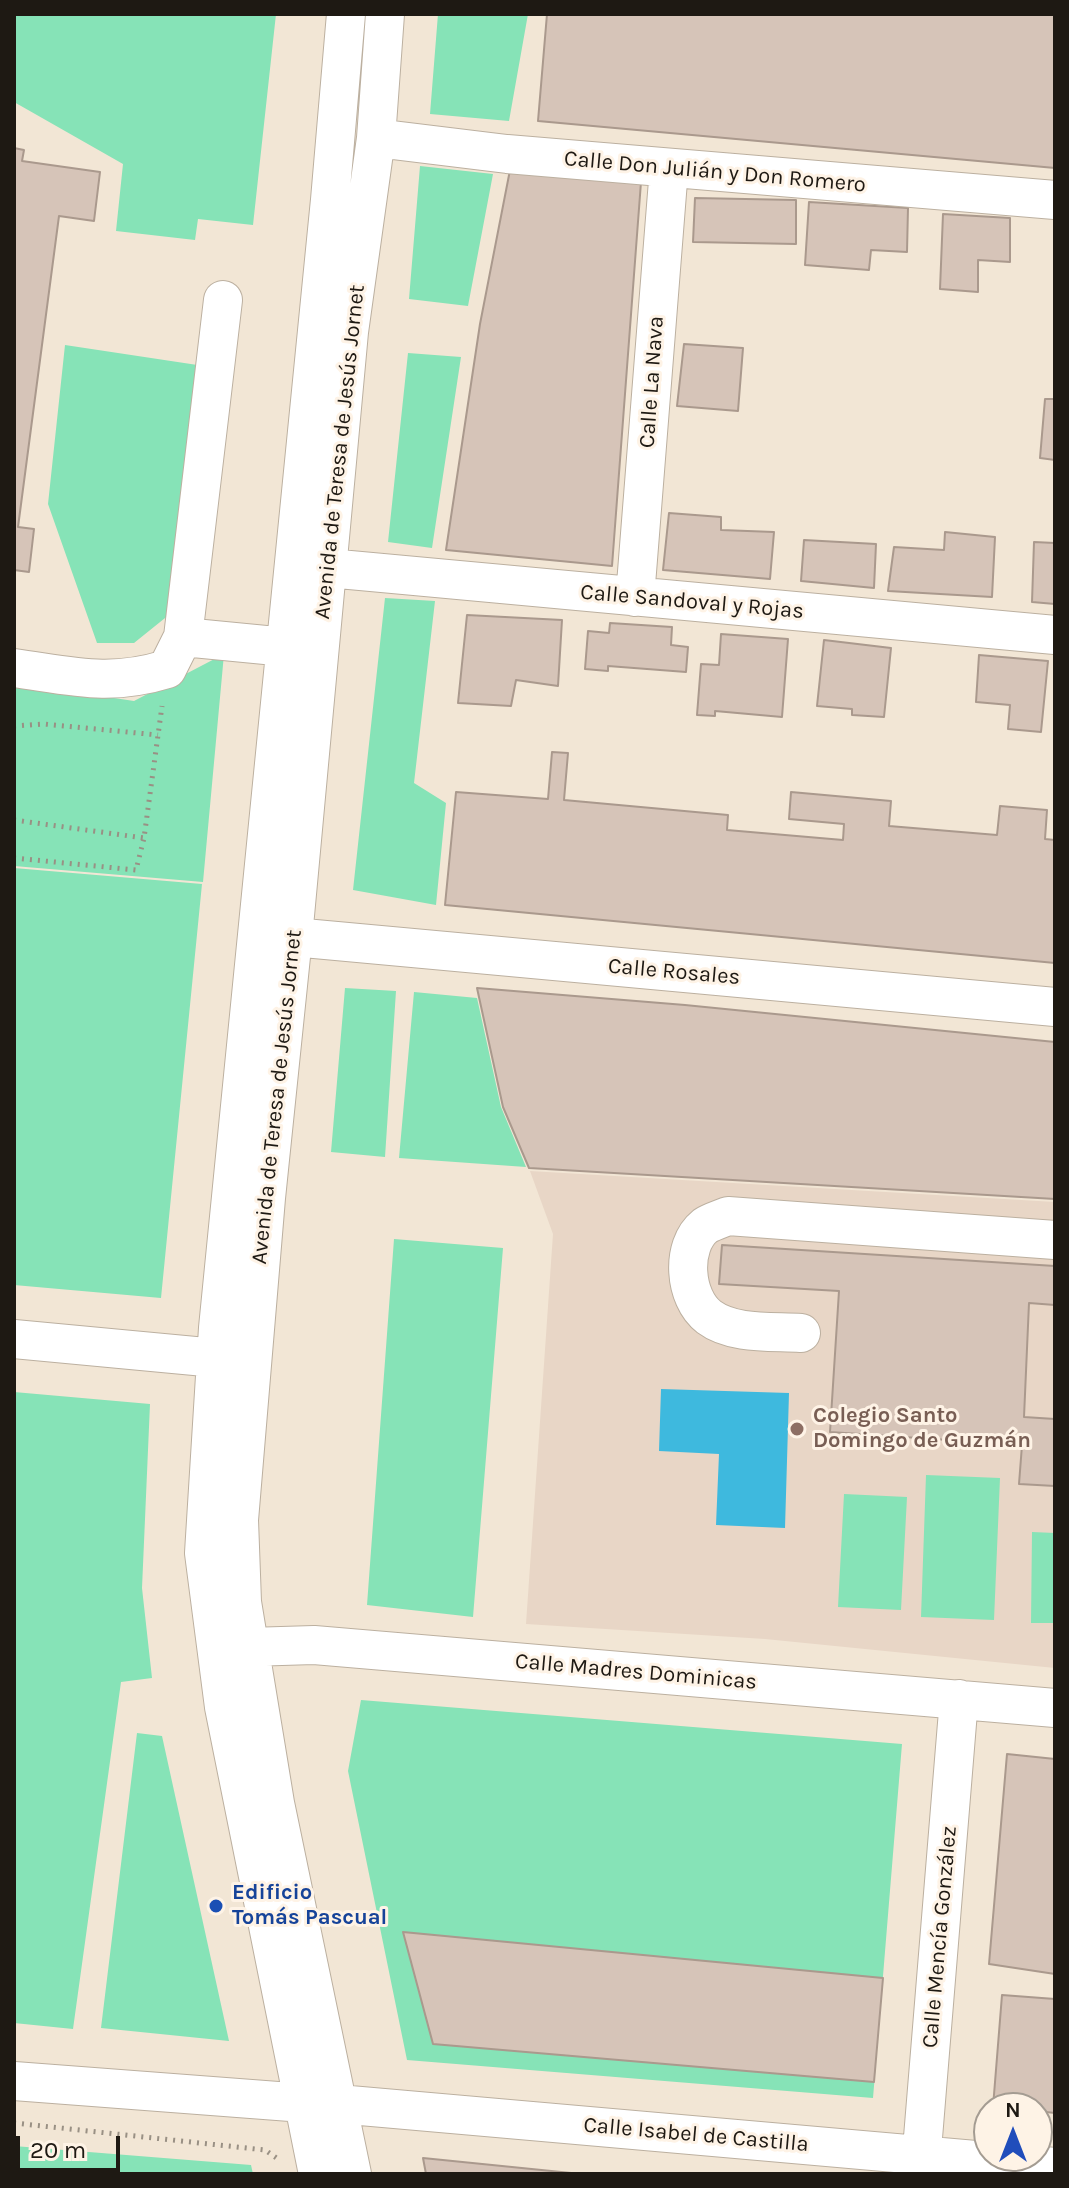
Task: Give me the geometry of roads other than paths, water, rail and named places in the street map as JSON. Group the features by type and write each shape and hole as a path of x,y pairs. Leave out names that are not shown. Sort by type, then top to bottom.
{"street":[{"name":"Avenida de Teresa de Jesús Jornet","path":"346,14 216,1358 204,1553 275,1803 321,2103 352,2174"},
{"name":"Avenida de Teresa de Jesús Jornet","path":"233,1650 242,1602 239,1520 266,1198 349,332 376,138 385,14"},
{"name":"Calle Don Julián y Don Romero","path":"376,138 507,154 1055,200"},
{"name":"Calle La Nava","path":"635,597 669,168"},
{"path":"175,653 223,300"},
{"name":"Calle Sandoval y Rojas","path":"328,568 1055,635"},
{"path":"14,668 106,681 140,677 175,653 286,647"},
{"name":"Calle Rosales","path":"293,937 1055,1007"},
{"path":"801,1333 737,1328 709,1317 693,1297 687,1275 690,1250 704,1227 728,1216 1055,1240"},
{"path":"14,1339 216,1358"},
{"name":"Calle Madres Dominicas","path":"233,1650 314,1645 1055,1708"},
{"name":"Calle Mencía González","path":"921,2164 959,1699"},
{"name":"Calle Isabel de Castilla","path":"14,2081 321,2103 921,2164 1055,2167"},
{"name":"Avenida de Teresa de Jesús Jornet","path":"302,2169 321,2103"}],"water":[{"path":"661,1389 789,1393 785,1528 716,1525 719,1454 659,1451"}],"place":[{"name":"Colegio Santo Domingo de Guzmán","path":"797,1429"},
{"name":"Edificio Tomás Pascual","path":"216,1906"}]}
